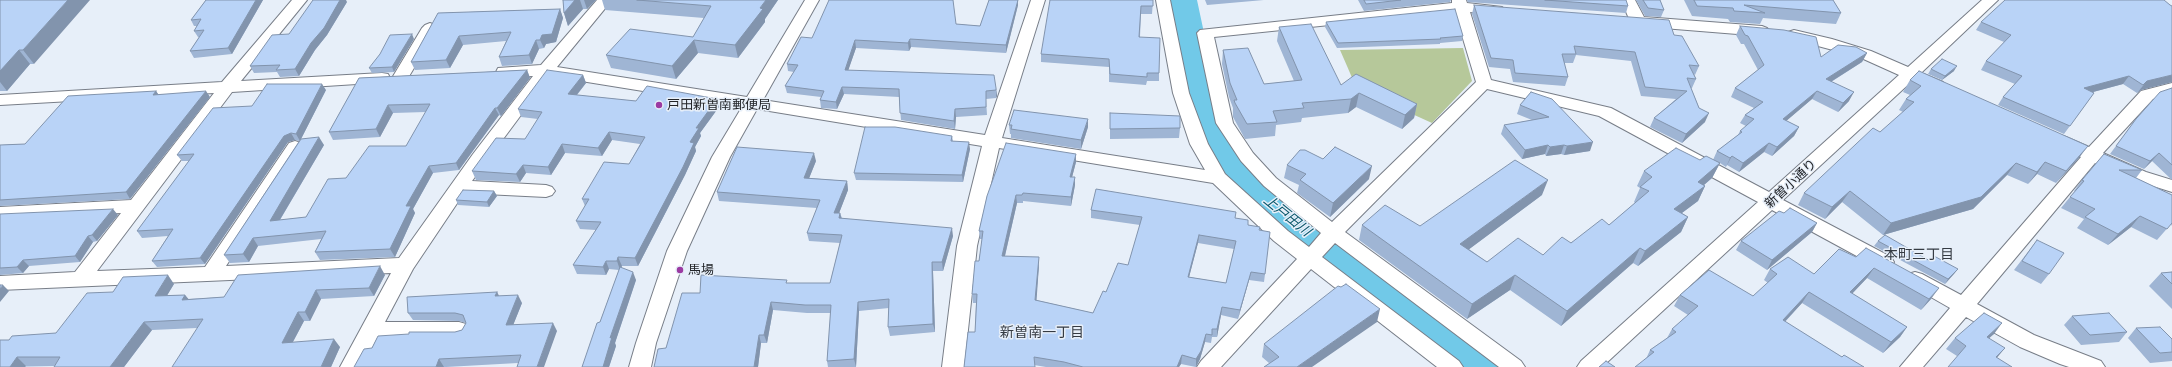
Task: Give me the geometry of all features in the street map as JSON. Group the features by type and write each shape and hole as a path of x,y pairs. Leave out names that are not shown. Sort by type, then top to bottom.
{"street":[{"path":"81,279 228,86 300,0"},
{"path":"352,367 406,265 459,186 546,70 605,0"},
{"path":"640,367 646,344 677,250 720,157 812,0"},
{"path":"954,367 966,246 992,141 1038,0"},
{"path":"1163,0 1181,93 1198,144 1218,178 1281,236 1452,367"},
{"path":"1628,0 1630,20 1780,32 1826,42 1865,54 1952,93"},
{"name":"新曽小通り","path":"1588,367 1773,201 1991,0"},
{"path":"1460,3 1484,83"},
{"path":"1514,367 1299,207 1270,182 1247,157 1225,122 1205,33 1460,3 1515,11"},
{"path":"400,78 430,28"},
{"path":"485,73 546,70 1218,178"},
{"path":"0,100 423,76"},
{"path":"1484,83 1605,112 1773,201 2027,341 2066,358 2094,367"},
{"path":"1208,367 1333,232 1484,83"},
{"path":"1911,367 2093,156 2122,120 2147,95 2172,88"},
{"path":"2044,134 2140,176 2172,186"},
{"path":"210,274 295,147"},
{"path":"459,186 546,191"},
{"path":"0,213 136,206"},
{"path":"0,283 406,265"},
{"path":"371,330 459,330"}],"green space":[{"path":"1463,48 1472,81 1432,123 1357,89 1340,50"}],"building":[{"path":"0,0 68,0 23,50 19,50 0,71"},
{"path":"206,0 256,0 228,48 190,51 204,30 194,31 201,19 191,20"},
{"path":"313,0 340,0 324,28 311,43 295,69 276,70 280,65 250,66 272,35 289,34"},
{"path":"563,0 575,0 564,13"},
{"path":"637,0 766,0 760,8 763,9 735,45 694,40 672,66 606,55 630,29 693,37 711,6"},
{"path":"829,0 953,0 956,24 980,26 989,0 1018,0 1006,45 910,39 908,43 855,40 845,70 994,75 996,90 986,91 986,107 955,109 954,121 900,113 899,89 842,87 836,102 820,100 824,91 785,86 798,65 787,64 801,37 812,38"},
{"path":"1050,0 1153,0 1153,6 1141,6 1139,37 1160,38 1159,73 1147,73 1147,77 1110,74 1109,59 1041,54"},
{"path":"1364,0 1401,0 1366,4"},
{"path":"1545,0 1626,0 1628,6"},
{"path":"1643,0 1660,0 1664,10 1648,8"},
{"path":"1694,0 1833,0 1841,13 1744,5 1765,13 1734,11 1733,8 1697,6"},
{"path":"2005,0 2164,0 2172,6 2172,75 2147,81 2143,85 2129,76 2084,88 2094,93 2070,126 2003,97 2022,76 1986,61 2011,35 1981,22"},
{"path":"1474,5 1669,20 1674,35 1682,36 1699,66 1689,65 1696,79 1687,78 1699,108 1709,113 1686,134 1654,118 1687,91 1645,87 1635,52 1574,46 1576,54 1562,54 1568,77 1515,73 1513,60 1491,58"},
{"path":"560,9 552,34 542,35 540,40 536,40 529,55 499,57 511,32 459,36 446,60 411,62 438,13"},
{"path":"1455,9 1463,36 1440,38 1441,39 1338,43 1326,22"},
{"path":"1311,24 1341,85 1356,74 1417,104 1405,115 1359,93 1351,99 1302,103 1304,108 1273,111 1277,122 1247,124 1234,100 1237,100 1230,83 1223,50 1248,48 1264,84 1302,80 1279,27"},
{"path":"1740,26 1784,30 1816,37 1821,57 1838,45 1856,47 1867,53 1826,79 1854,92 1843,103 1817,91 1783,119 1799,127 1777,147 1769,143 1743,163 1732,156 1730,158 1717,151 1742,132 1740,131 1754,119 1745,115 1763,102 1735,88 1764,65 1748,36 1745,35"},
{"path":"412,34 392,67 369,68 380,54 390,35"},
{"path":"1942,59 1957,66 1945,76 1931,69"},
{"path":"527,70 497,108 495,108 456,163 429,166 406,206 411,206 390,249 315,252 326,231 253,238 243,254 224,255 301,139 319,137 270,221 306,217 328,179 346,178 369,146 406,146 430,104 388,105 376,129 329,132 359,78"},
{"path":"547,70 583,75 568,94 636,101 647,86 717,99 696,128 699,128 690,142 694,143 683,167 635,258 618,257 617,261 606,261 603,267 573,265 601,222 576,221 589,199 582,199 604,162 629,164 645,137 609,132 598,148 562,144 548,167 523,165 516,174 472,171 496,138 525,139 542,112 518,109"},
{"path":"1919,71 2088,146 2066,171 2045,162 2037,172 2016,163 1981,197 1891,223 1850,191 1832,207 1804,193 1873,128 1880,132 1914,102 1906,99 1921,86 1910,80"},
{"path":"267,84 322,84 296,134 291,133 284,136 200,258 152,261 173,229 137,231 194,154 177,155 213,108 252,106"},
{"path":"2172,88 2172,165 2159,153 2150,161 2116,146 2136,119 2160,92"},
{"path":"156,91 153,95 206,91 126,192 0,200 0,145 25,144 68,96"},
{"path":"1531,92 1552,99 1593,142 1567,146 1550,147 1548,145 1525,150 1504,125 1549,117 1520,105"},
{"path":"1014,110 1088,119 1081,140 1011,129 1012,125 1009,125"},
{"path":"1110,113 1180,116 1180,128 1110,129"},
{"path":"865,127 895,127 952,136 951,141 969,142 962,175 854,173"},
{"path":"1006,143 1076,154 1070,177 1075,177 1071,197 1023,193 1022,195 1016,195 1002,256 1039,257 1035,300 1093,313 1103,291 1106,292 1118,263 1128,265 1142,217 1091,210 1096,189 1236,212 1235,218 1248,220 1248,225 1260,227 1259,230 1270,232 1265,274 1251,272 1240,310 1222,307 1217,329 1212,329 1212,335 1206,334 1201,351 1196,359 1182,355 1177,367 1083,367 1034,357 1035,367 964,367 968,332 975,332 977,294 972,294 975,261 979,261 983,231 979,231 987,196","holes":["1199,235 1236,241 1226,283 1188,277"]},
{"path":"737,147 814,153 804,178 847,181 834,213 840,213 839,218 952,228 942,262 932,262 933,324 888,327 889,299 858,302 854,359 827,361 831,305 805,305 771,302 764,335 759,335 754,367 654,367 658,349 666,348 682,293 700,293 701,275 787,280 786,283 830,283 842,235 807,233 820,200 717,192"},
{"path":"1335,147 1372,166 1333,203 1300,180 1306,174 1287,165 1300,150 1305,150 1323,159"},
{"path":"1676,148 1700,160 1706,156 1720,163 1698,182 1705,186 1674,209 1688,217 1645,251 1640,248 1567,311 1515,275 1472,304 1362,225 1385,205 1420,226 1515,160 1548,180 1460,244 1487,262 1518,238 1543,255 1562,237 1571,243 1602,219 1609,225 1649,191 1640,187 1652,177 1644,171"},
{"path":"2104,154 2142,170 2119,170 2172,195 2172,223 2167,229 2140,216 2118,234 2085,217 2095,209 2070,197"},
{"path":"463,190 494,191 487,202 456,200"},
{"path":"1790,208 1817,223 1772,260 1741,241 1779,211 1784,213"},
{"path":"113,209 92,235 88,236 75,256 23,260 17,267 0,268 0,214"},
{"path":"1885,235 1930,261 1934,256 1958,269 1948,279 1878,241"},
{"path":"2037,240 2064,253 2049,274 2022,261"},
{"path":"1866,248 1939,288 1929,299 1874,268 1850,292 1907,327 1891,342 1809,292 1783,320 1842,357 1844,355 1864,367 1635,367 1654,352 1650,350 1676,332 1672,329 1698,306 1680,295 1709,270 1753,296 1777,274 1770,269 1788,257 1814,274 1839,249 1856,257"},
{"path":"380,266 369,288 316,290 305,312 298,312 282,343 334,339 321,367 172,367 203,319 144,322 110,367 54,367 60,357 17,357 10,367 0,367 0,340 9,340 12,336 56,333 87,293 113,292 123,277 168,275 155,296 185,295 182,300 224,297 238,275"},
{"path":"620,267 633,272 610,338 612,337 603,367 582,367 597,323 600,322"},
{"path":"2172,272 2172,284 2161,273"},
{"path":"1346,284 1380,309 1297,367 1264,367 1279,357 1264,344 1338,286 1341,287"},
{"path":"497,292 495,296 518,295 506,325 553,323 537,367 517,367 521,355 439,359 436,367 354,367 364,349 372,348 378,336 409,334 409,332 455,332 462,330 466,323 463,315 455,313 408,313 407,297"},
{"path":"1984,313 2002,323 1987,337 2005,348 1996,357 2012,367 1948,367 1966,346 1955,338"},
{"path":"2109,313 2127,332 2090,335 2072,316"},
{"path":"2160,327 2172,339 2172,352 2160,353 2136,328"},
{"path":"1606,361 1615,367 1599,367"}],"waterway":[{"name":"上戸田川","path":"1183,0 1207,122 1233,164 1249,185 1280,213 1485,367"}],"place":[{"name":"戸田新曽南郵便局","path":"659,105"},
{"name":"馬場","path":"680,270"}],"district":[{"name":"本町三丁目","path":"1919,255"},
{"name":"新曽南一丁目","path":"1042,333"}]}
